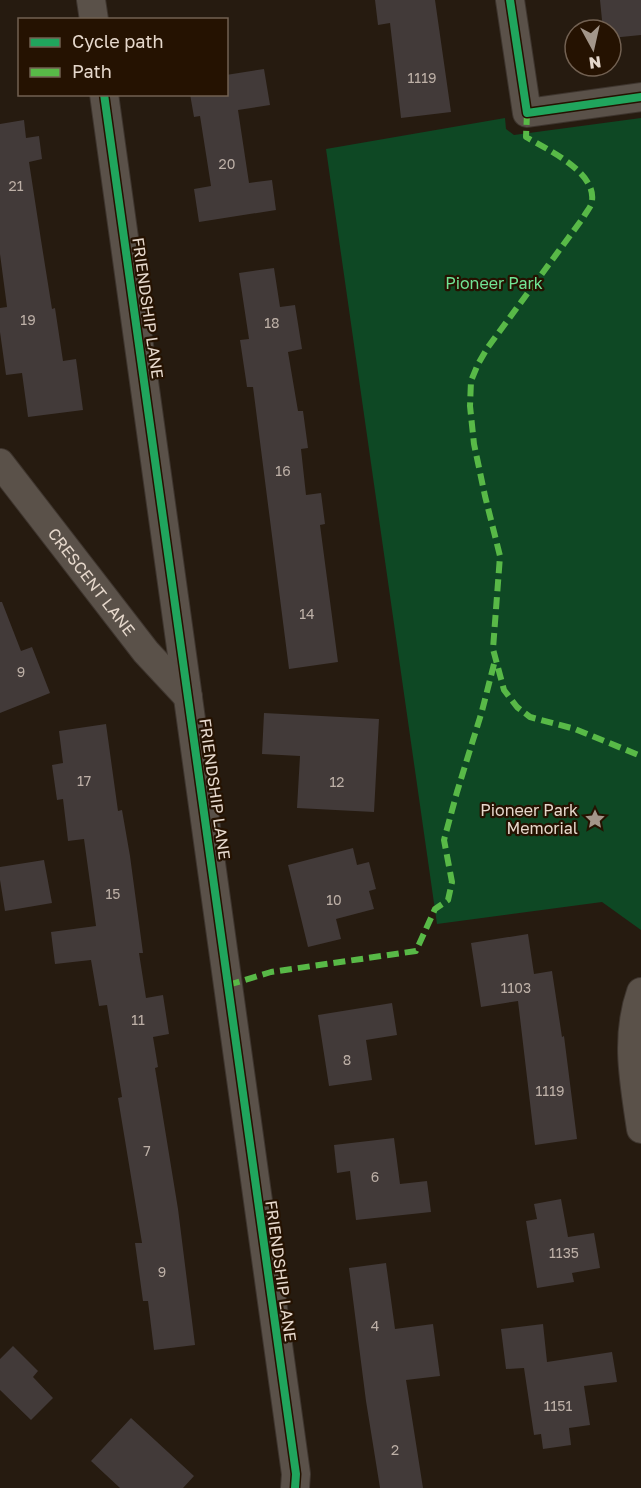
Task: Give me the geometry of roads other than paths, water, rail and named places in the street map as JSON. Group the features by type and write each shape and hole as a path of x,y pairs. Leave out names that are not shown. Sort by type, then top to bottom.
{"street":[{"path":"91,0 94,18"},
{"path":"510,0 527,113 641,97"},
{"name":"FRIENDSHIP LANE","path":"104,96 296,1474 295,1488"},
{"name":"CRESCENT LANE","path":"0,463 146,652 188,697"},
{"path":"641,992 634,1011 631,1038 641,1128"}],"place":[{"name":"Pioneer Park Memorial","path":"595,819"}],"park label":[{"name":"Pioneer Park","path":"494,283"}]}
